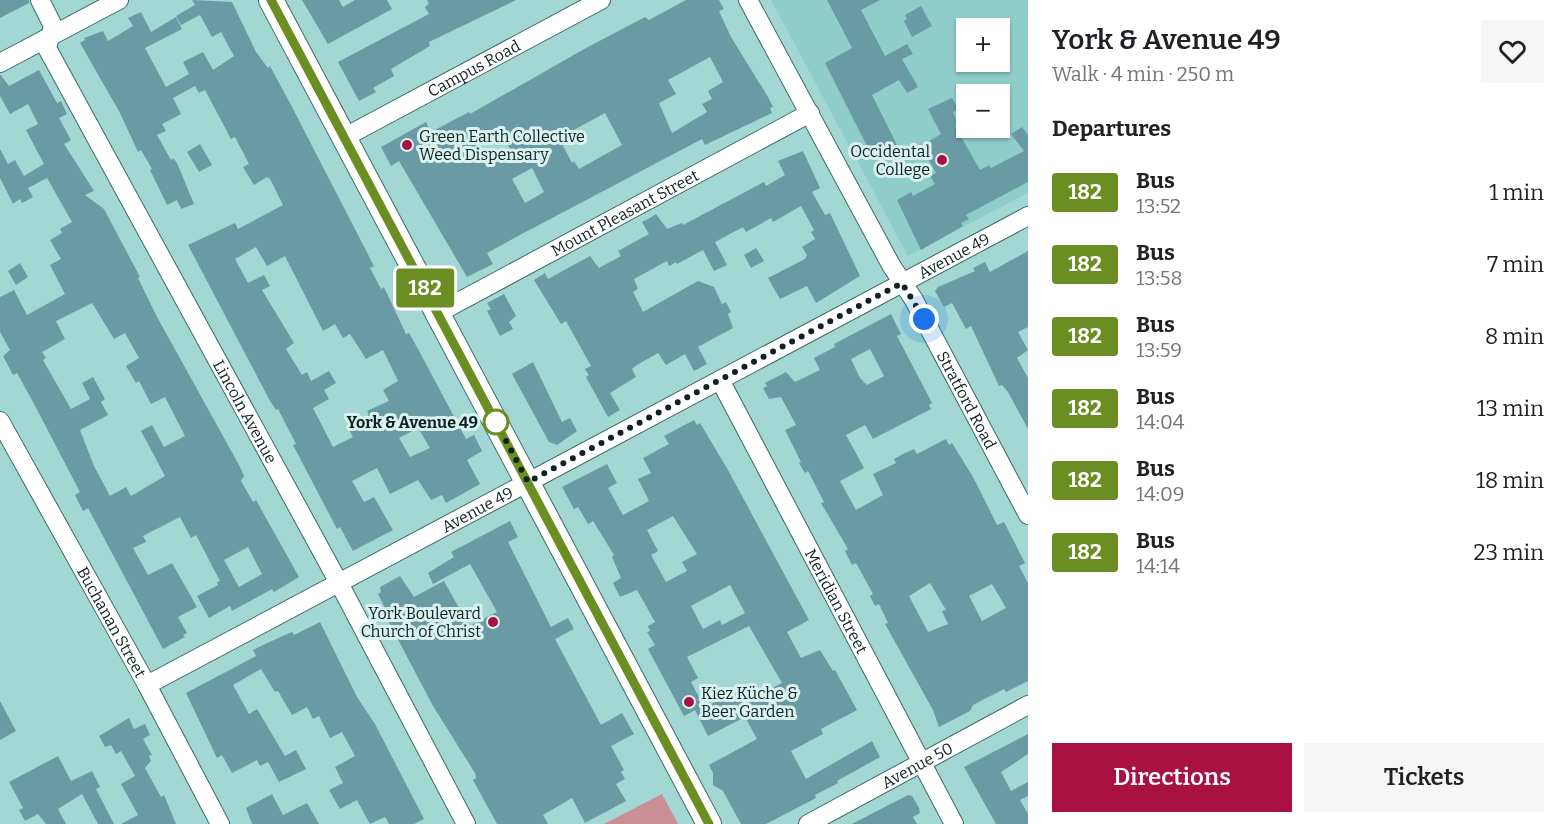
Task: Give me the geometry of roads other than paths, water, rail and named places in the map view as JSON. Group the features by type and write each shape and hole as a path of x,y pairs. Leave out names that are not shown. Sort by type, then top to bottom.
{"main road":[{"path":"271,0 710,824"}],"street":[{"name":"Lincoln Avenue","path":"40,0 53,26 47,48 339,583 466,824"},
{"path":"0,63 119,0"},
{"name":"Campus Road","path":"345,137 601,0"},
{"name":"Stratford Road","path":"748,0 902,283 914,300 1028,515"},
{"name":"Mount Pleasant Street","path":"438,313 810,113"},
{"name":"Avenue 49","path":"147,685 1028,216"},
{"name":"Meridian Street","path":"720,380 954,824"},
{"name":"Buchanan Street","path":"0,421 147,685 220,824"},
{"name":"Avenue 50","path":"808,824 1028,705"}],"place":[{"name":"Green Earth Collective Weed Dispensary","path":"407,145"},
{"name":"Occidental College","path":"942,160"},
{"name":"York & Avenue 49","path":"496,422"},
{"name":"York Boulevard Church of Christ","path":"493,622"},
{"name":"Kiez Küche & Beer Garden","path":"689,702"}]}
